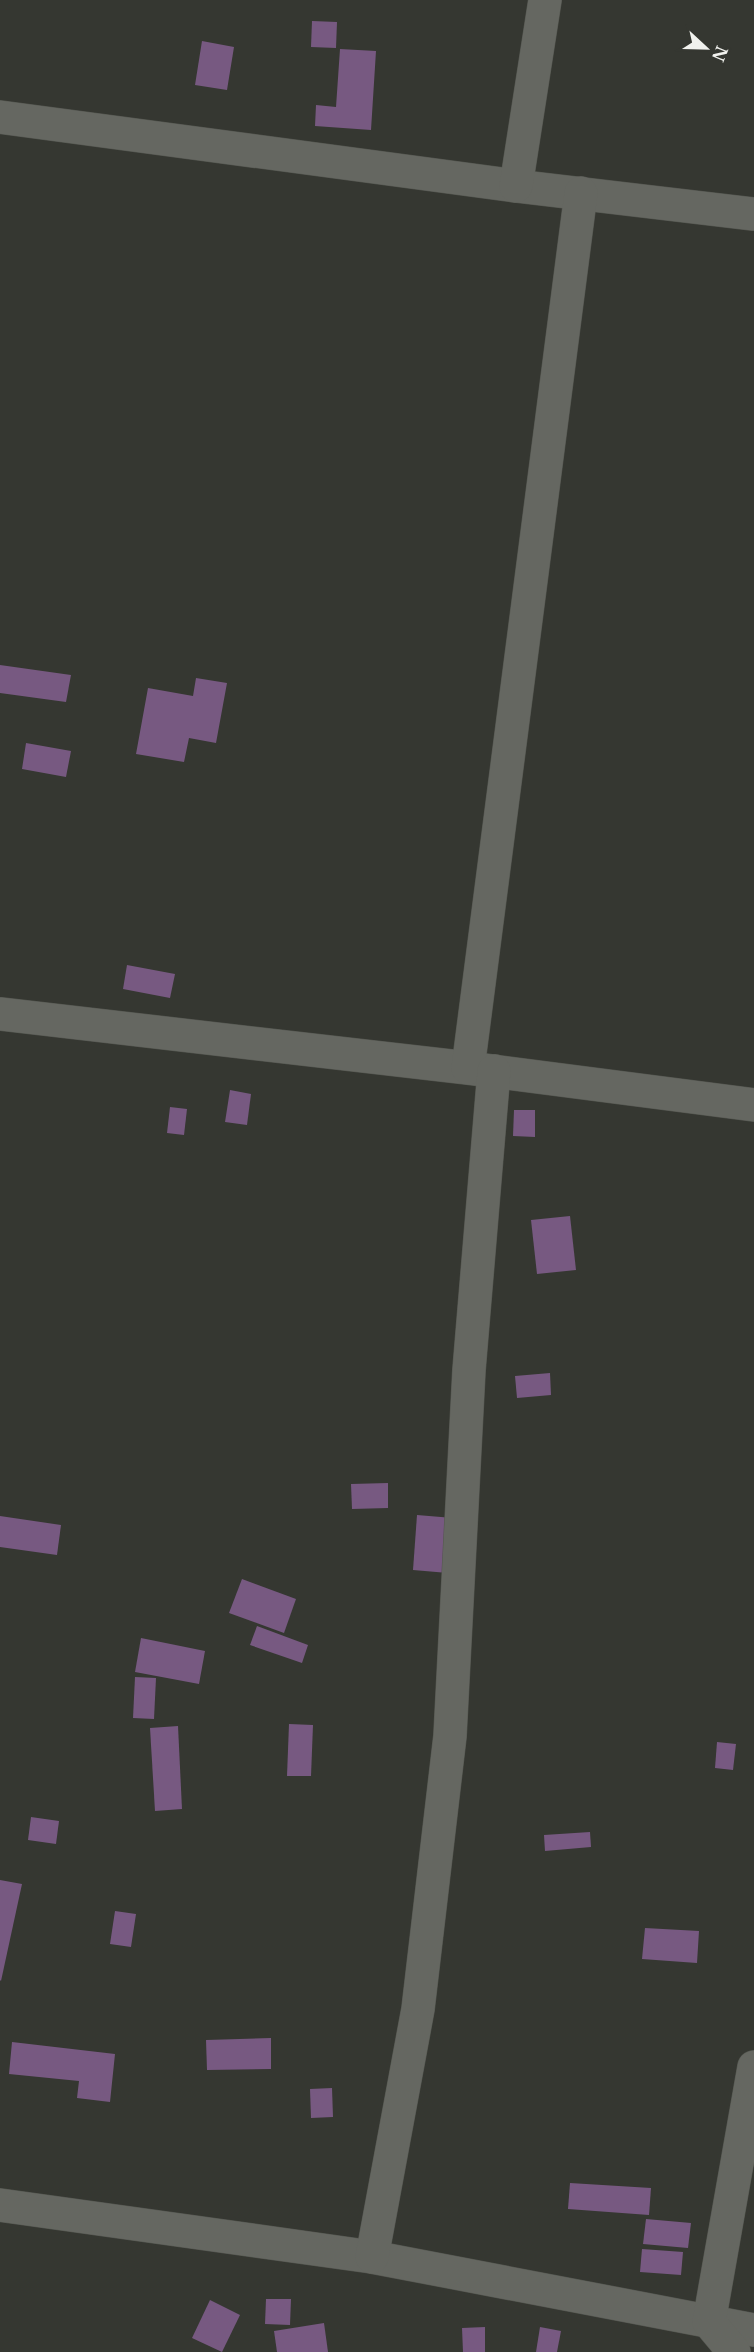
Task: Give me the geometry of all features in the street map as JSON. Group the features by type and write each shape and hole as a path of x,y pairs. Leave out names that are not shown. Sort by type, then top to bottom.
{"street":[{"path":"516,186 545,0"},
{"path":"0,117 516,186 754,214"},
{"path":"372,2257 418,2009 450,1736 469,1370 481,1070 580,193"},
{"path":"0,1014 481,1070 754,1105"},
{"path":"734,2352 709,2322 754,2067"},
{"path":"0,2205 372,2257 754,2330"}],"building":[{"path":"312,21 337,22 336,48 311,47"},
{"path":"202,41 234,47 227,90 195,85"},
{"path":"340,49 376,51 371,130 315,126 316,105 336,107"},
{"path":"0,665 71,675 66,702 0,693"},
{"path":"196,678 227,683 216,743 189,738 184,762 136,754 148,688 193,696"},
{"path":"26,743 71,751 66,777 22,769"},
{"path":"127,965 175,974 170,998 123,989"},
{"path":"230,1090 251,1094 247,1125 225,1122"},
{"path":"170,1107 187,1109 184,1135 167,1133"},
{"path":"514,1110 535,1110 535,1137 513,1136"},
{"path":"570,1216 576,1270 537,1274 531,1220"},
{"path":"550,1373 551,1395 517,1398 515,1376"},
{"path":"388,1483 388,1508 352,1509 351,1484"},
{"path":"417,1515 453,1518 448,1573 413,1570"},
{"path":"0,1516 61,1525 57,1555 0,1547"},
{"path":"242,1579 296,1599 284,1633 229,1613"},
{"path":"257,1626 308,1645 302,1663 250,1645"},
{"path":"141,1638 205,1651 199,1684 135,1672"},
{"path":"135,1677 156,1678 154,1719 133,1718"},
{"path":"289,1724 313,1725 311,1776 287,1776"},
{"path":"178,1726 182,1809 155,1811 150,1728"},
{"path":"717,1742 736,1744 733,1770 715,1768"},
{"path":"31,1817 59,1821 56,1844 28,1840"},
{"path":"590,1832 591,1847 545,1851 544,1835"},
{"path":"0,1880 22,1884 1,1981 0,1980"},
{"path":"115,1911 136,1914 131,1947 110,1944"},
{"path":"645,1928 699,1931 697,1963 642,1959"},
{"path":"271,2038 271,2069 207,2070 206,2040"},
{"path":"12,2042 115,2054 110,2102 77,2098 79,2081 9,2074"},
{"path":"332,2088 333,2117 311,2118 310,2089"},
{"path":"570,2183 651,2188 649,2215 568,2209"},
{"path":"646,2219 691,2223 688,2248 643,2244"},
{"path":"642,2249 683,2252 681,2275 640,2272"},
{"path":"266,2299 291,2299 290,2325 265,2324"},
{"path":"210,2300 240,2315 222,2352 192,2338"},
{"path":"324,2323 328,2352 277,2352 274,2331"},
{"path":"485,2327 485,2352 463,2352 462,2328"},
{"path":"540,2327 561,2331 557,2352 536,2352"}]}
